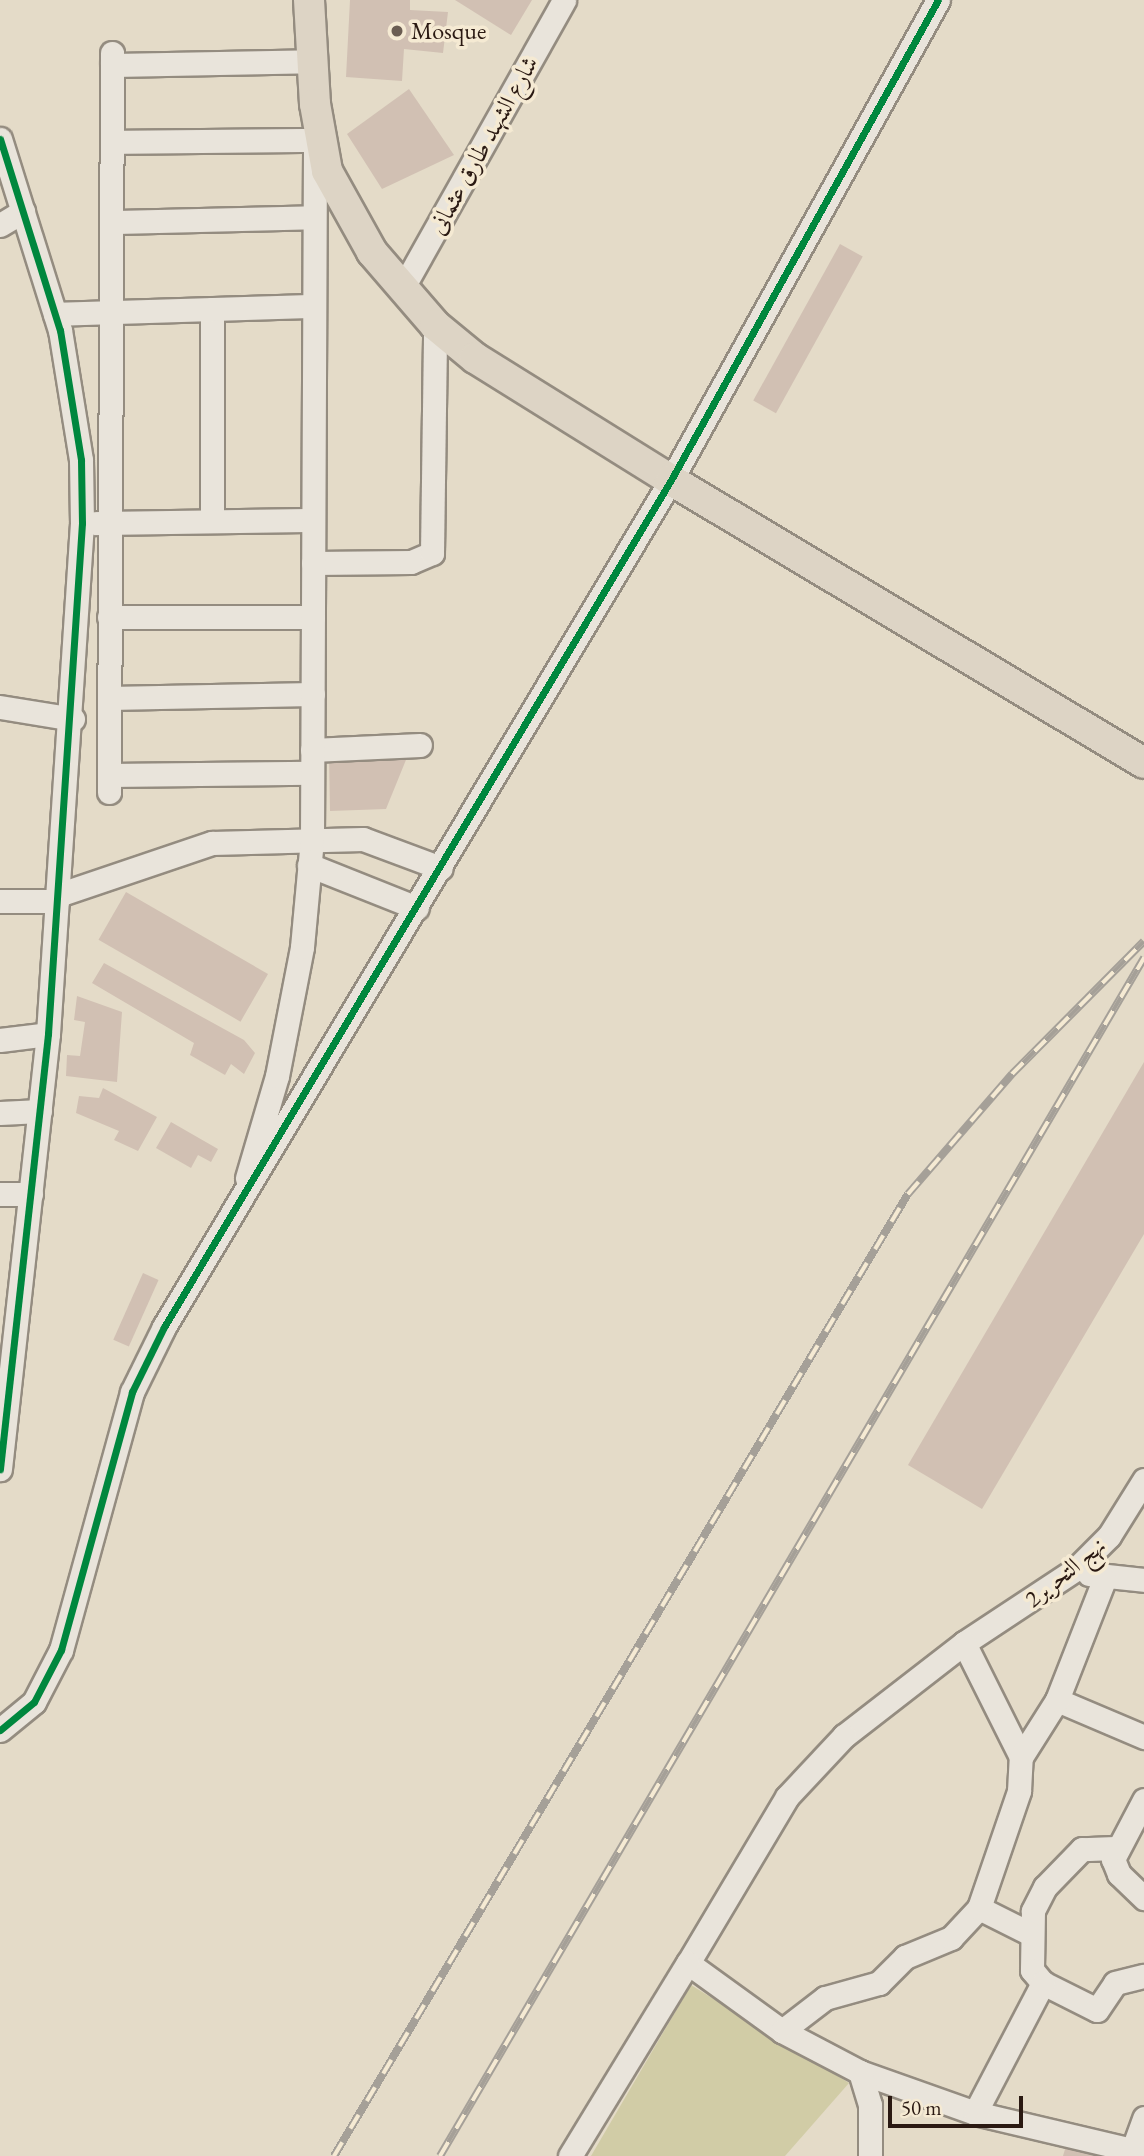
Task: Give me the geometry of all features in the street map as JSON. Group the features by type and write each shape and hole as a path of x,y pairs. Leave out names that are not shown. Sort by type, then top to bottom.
{"main road":[{"path":"309,0 315,104 327,171 372,251 435,325 475,358 671,480 1144,763"}],"street":[{"name":"شارع الشهىد طارق عثمانى","path":"402,289 564,0"},
{"path":"0,1730 34,1702 61,1650 132,1392 671,480 938,0"},
{"path":"312,773 109,783 110,523 107,312 116,222 112,59 313,61"},
{"path":"237,1211 277,1076 302,947 312,839 315,104"},
{"path":"0,139 55,314 81,460 82,523 73,719 48,1034 31,1194 7,1339 0,1469"},
{"path":"113,142 315,141"},
{"path":"0,225 23,211"},
{"path":"116,222 314,217"},
{"path":"55,314 314,306"},
{"path":"212,309 212,521"},
{"path":"313,563 411,562 432,553 435,325"},
{"path":"82,523 313,520"},
{"path":"109,617 313,617"},
{"path":"109,698 313,694"},
{"path":"0,707 73,719"},
{"path":"312,750 420,745"},
{"path":"0,901 58,898 200,846 312,839 387,844 441,868"},
{"path":"309,865 417,908"},
{"path":"0,1041 48,1034"},
{"path":"0,1113 40,1111"},
{"path":"0,1194 31,1194"},
{"name":"نهج التحرير2","path":"570,2156 786,1797 844,1736 964,1643 1076,1569 1109,1536 1144,1480"},
{"path":"1076,1569 1104,1580 1144,1580"},
{"path":"1021,1756 1058,1700 1104,1580"},
{"path":"782,2031 825,1998 879,1983 905,1957 951,1938 979,1908 1019,1791 1021,1756 964,1643"},
{"path":"1058,1700 1144,1737"},
{"path":"1144,1800 1115,1848 1119,1874 1144,1898"},
{"path":"1115,1848 1082,1849 1060,1867 1033,1911 1031,1970 1043,1983 1097,2010 1115,1983 1144,1976"},
{"path":"979,1908 1031,1934"},
{"path":"688,1963 782,2031 860,2072 975,2113 1139,2151 1144,2118"},
{"path":"975,2113 1014,2028 1043,1983"},
{"path":"860,2072 870,2105 870,2156"}],"shaded area":[{"path":"691,1985 849,2083 785,2156 591,2156"}],"building":[{"name":"Mosque","path":"350,0 410,0 410,10 448,12 443,53 404,49 402,81 346,77"},
{"path":"455,0 532,0 511,35"},
{"path":"409,89 454,155 382,189 347,134"},
{"path":"840,244 863,257 776,413 753,401"},
{"path":"410,750 386,809 330,811 329,754"},
{"path":"126,892 268,974 241,1022 98,940"},
{"path":"104,963 244,1040 255,1053 244,1074 231,1064 225,1075 190,1055 194,1043 92,983"},
{"path":"77,996 122,1012 117,1082 66,1076 67,1055 80,1056 85,1022 74,1020"},
{"path":"1144,1062 1144,1234 982,1509 908,1465"},
{"path":"103,1088 157,1117 138,1151 114,1140 119,1131 76,1113 79,1096 99,1098"},
{"path":"171,1122 218,1149 211,1162 198,1155 191,1168 156,1148"},
{"path":"143,1273 159,1280 129,1347 113,1340"},
{"path":"1068,2139 1135,2156 1063,2156"}],"railway":[{"path":"334,2156 908,1194 1012,1074 1144,941"},
{"path":"440,2156 1144,958"}],"cycle path":[{"path":"0,1730 34,1702 61,1650 132,1392 164,1327 671,480 938,0"},
{"path":"0,139 60,330 81,460 82,523 48,1034 0,1469"}],"place":[{"name":"Mosque","path":"397,31"}]}
